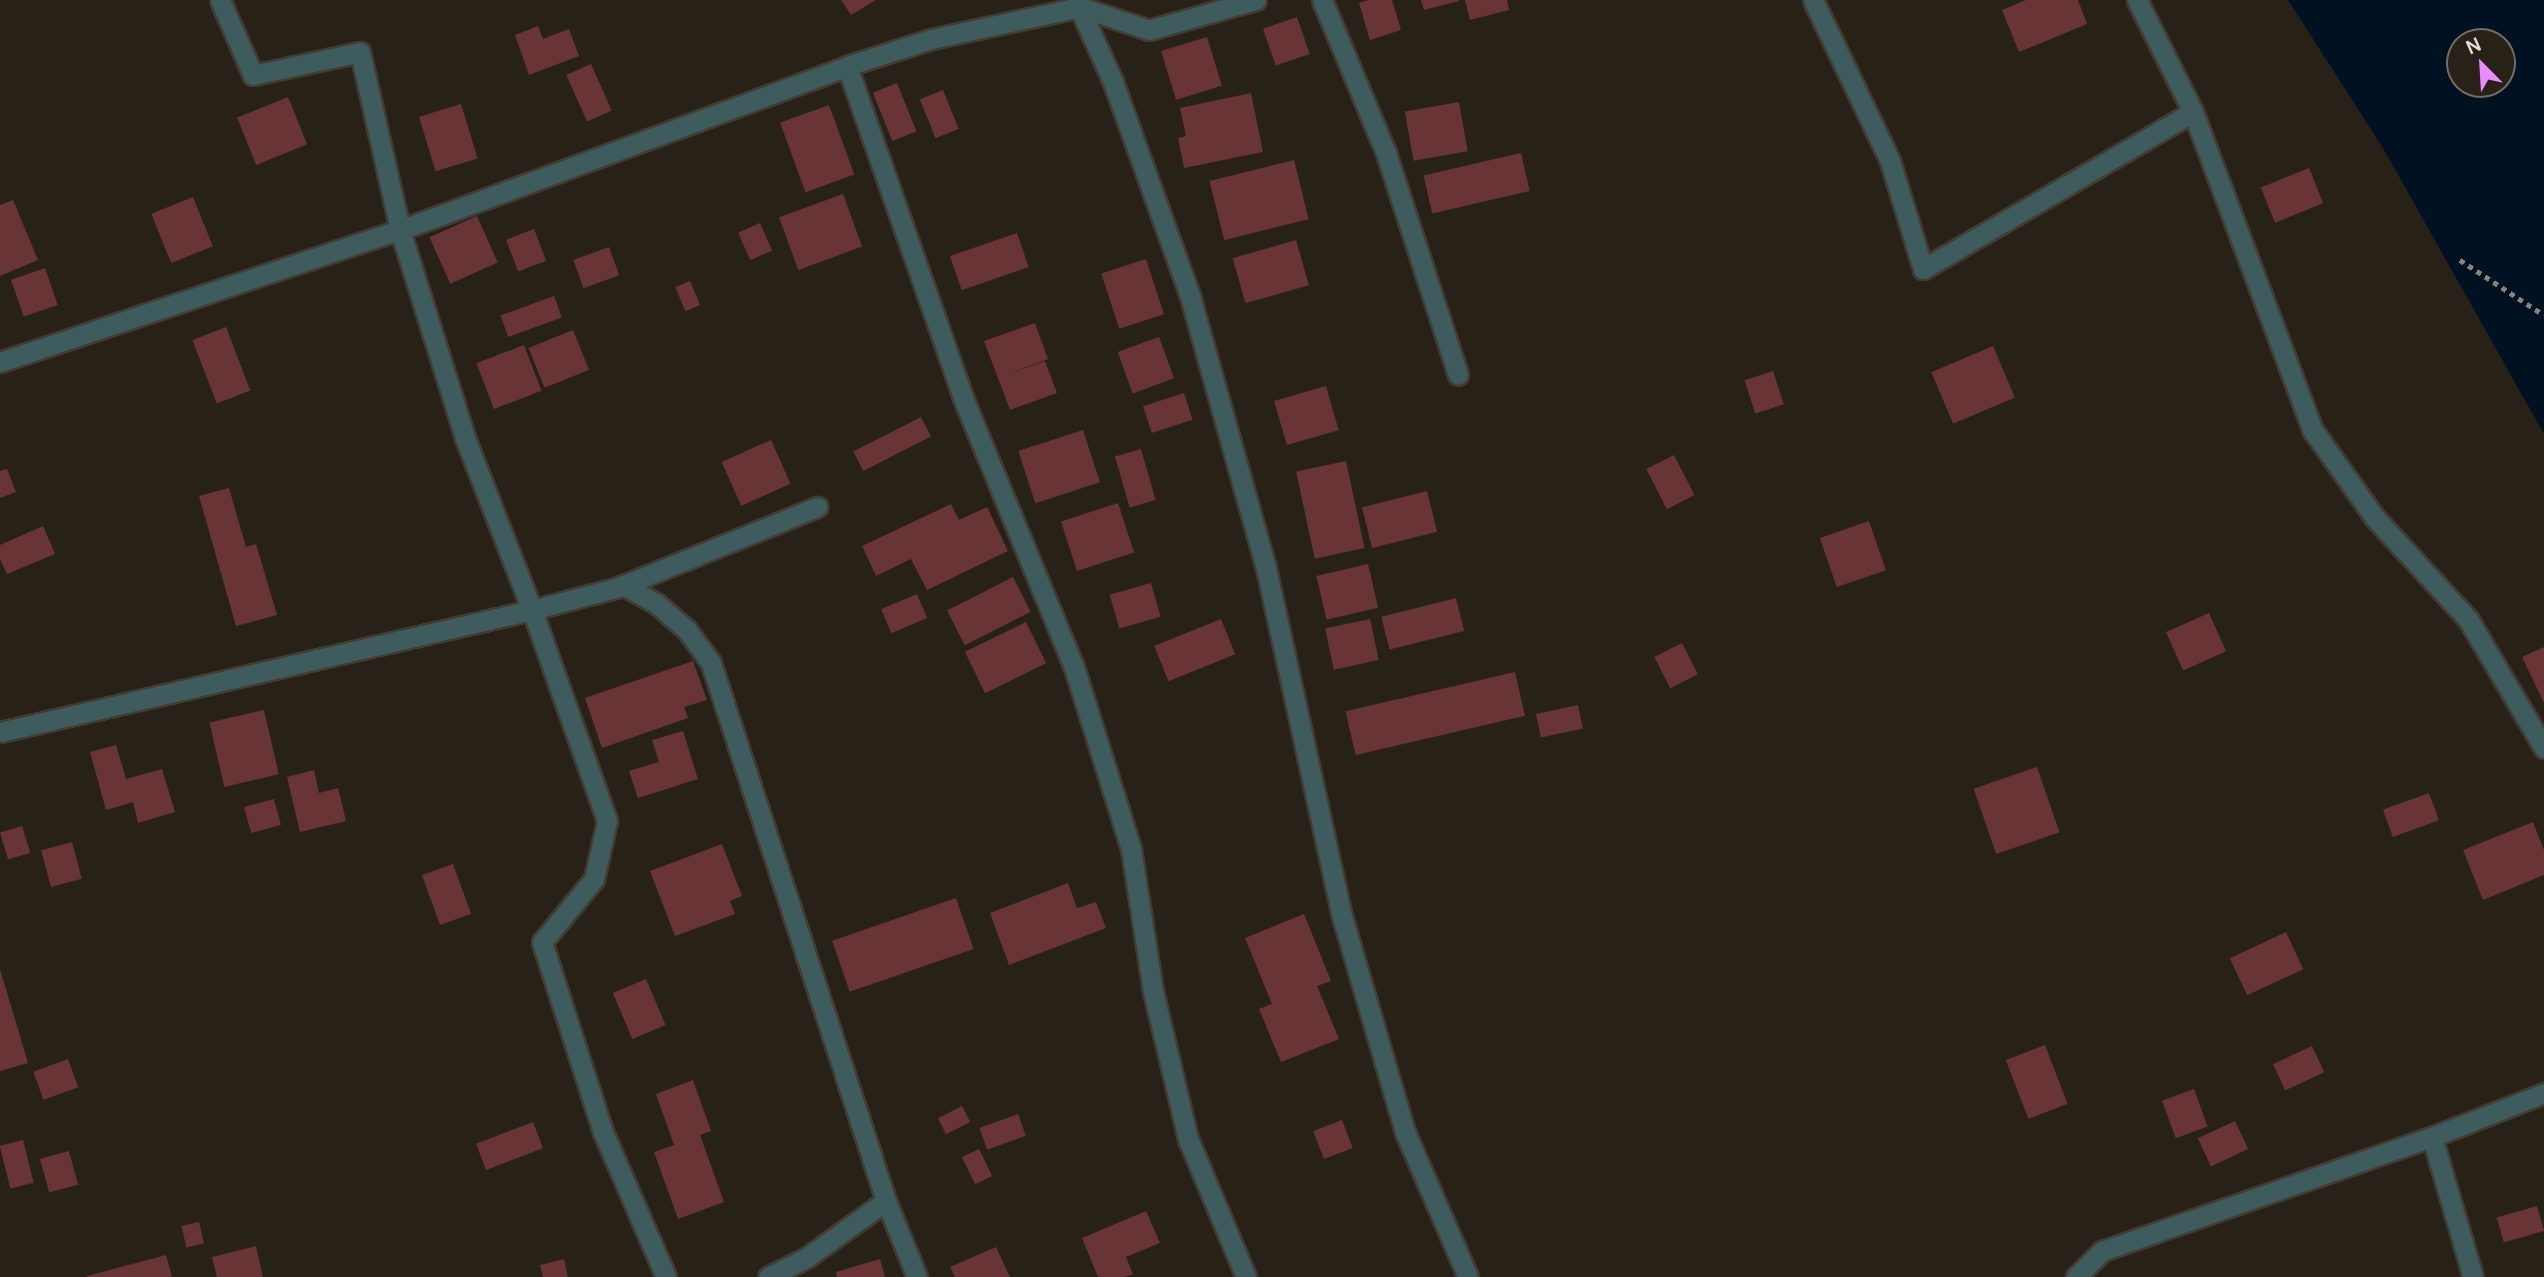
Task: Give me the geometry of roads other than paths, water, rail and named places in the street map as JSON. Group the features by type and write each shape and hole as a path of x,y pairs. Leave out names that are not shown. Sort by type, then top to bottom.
{"street":[{"path":"220,0 253,75 360,52 400,230 465,438 532,610 607,821 594,879 542,942 603,1132 666,1277"},
{"path":"0,362 400,230 847,66 931,39 1078,3 1149,30 1256,0"},
{"path":"1322,0 1386,153 1458,375"},
{"path":"1813,0 1890,161 1923,269 2193,112"},
{"path":"2137,0 2193,112 2312,429 2375,518 2468,619 2544,748"},
{"path":"1078,3 1113,82 1190,296 1266,568 1341,913 1405,1132 1468,1277"},
{"path":"847,66 963,398 1074,667 1131,849 1153,991 1188,1139 1246,1277"},
{"path":"0,732 532,610 623,585 817,506"},
{"path":"623,585 657,604 687,630 711,663 886,1201 917,1277"},
{"path":"2076,1277 2102,1251 2432,1137 2544,1093"},
{"path":"2432,1137 2473,1277"},
{"path":"768,1277 806,1258 886,1201"}],"water":[{"path":"2288,0 2544,0 2544,434 2383,148"}]}
